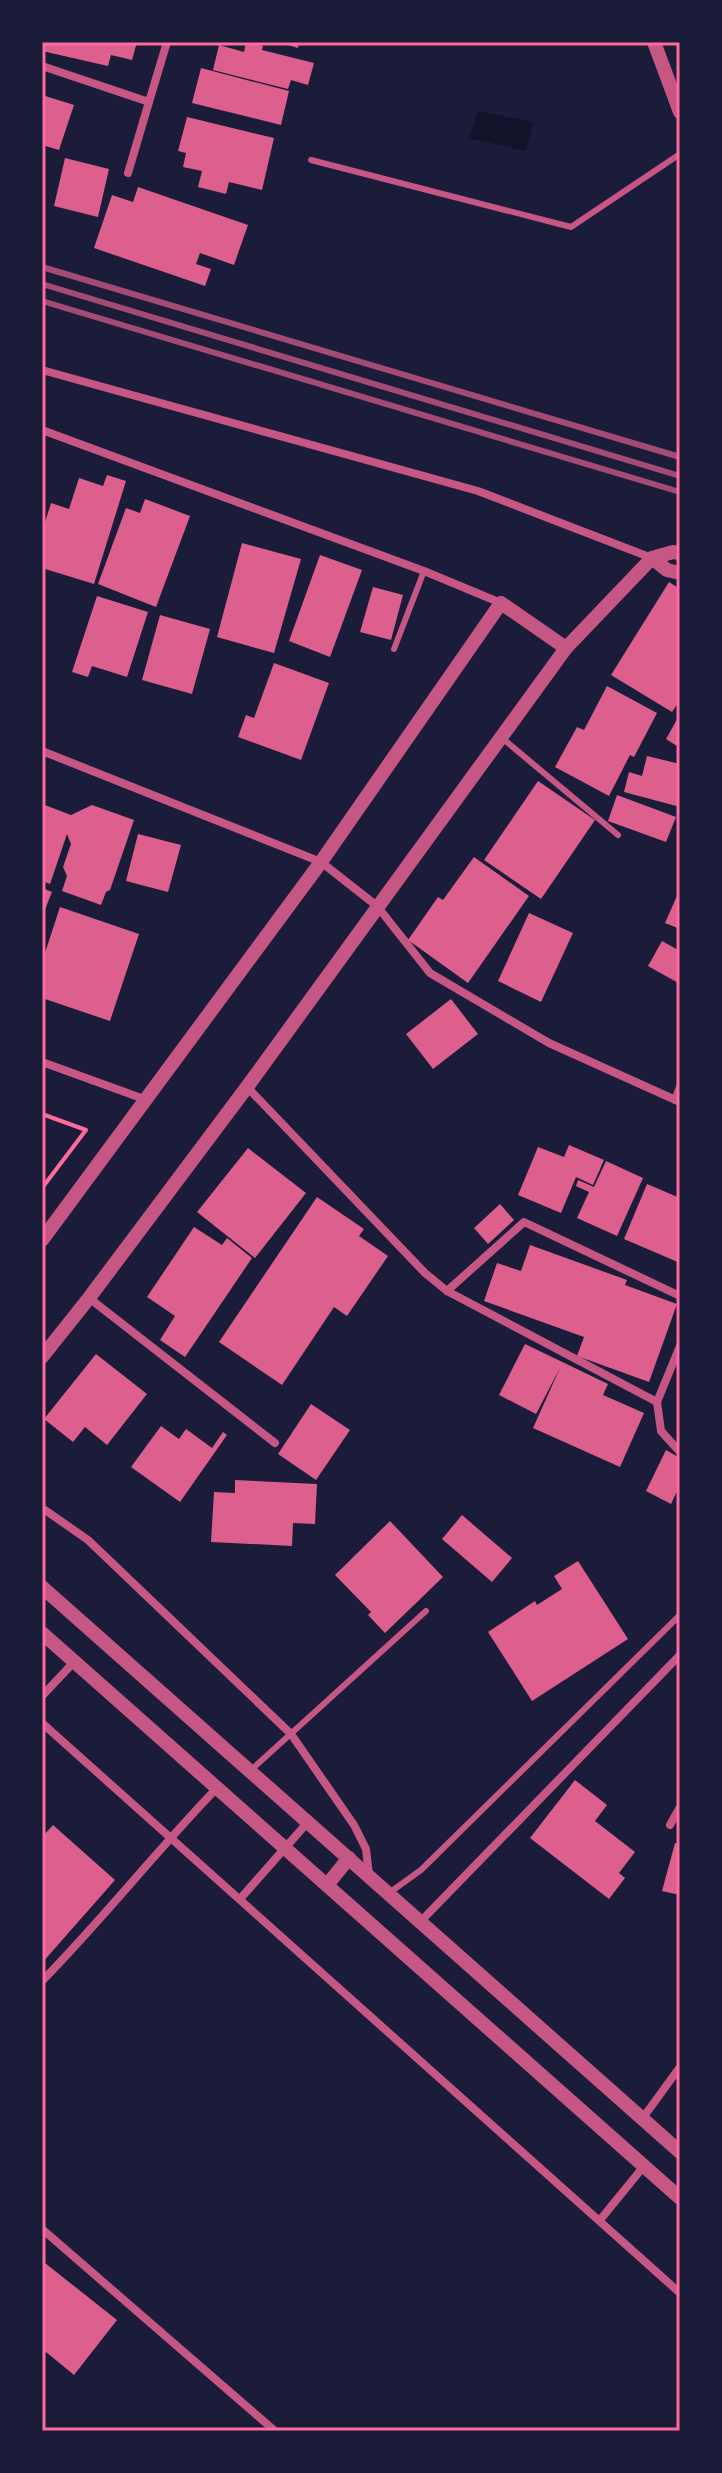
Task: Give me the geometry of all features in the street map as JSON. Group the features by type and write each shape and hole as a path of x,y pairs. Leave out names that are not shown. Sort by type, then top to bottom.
{"street":[{"path":"128,173 167,42"},
{"path":"654,42 680,112"},
{"path":"42,66 149,102"},
{"path":"42,370 478,491 652,558 667,570 680,573"},
{"path":"42,430 424,571 501,603 566,648"},
{"path":"42,1357 247,1087 566,648 652,558 680,553"},
{"path":"42,1240 321,862 501,603"},
{"path":"42,751 321,862 377,906 430,973 549,1043 678,1101 680,1087"},
{"path":"42,1062 144,1099"},
{"path":"247,1087 425,1273 447,1291 657,1402"},
{"path":"447,1291 524,1222 680,1296"},
{"path":"89,1298 275,1443"},
{"path":"680,1346 657,1402 661,1431 680,1452"},
{"path":"45,1510 88,1540 291,1734 354,1825 366,1849 369,1876"},
{"path":"42,1587 680,2152"},
{"path":"42,1633 680,2198"},
{"path":"421,1921 680,1655"},
{"path":"42,1696 75,1661"},
{"path":"42,1723 680,2293"},
{"path":"42,1981 81,1941 170,1836 217,1788"},
{"path":"670,1825 680,1807"},
{"path":"240,1899 308,1822"},
{"path":"327,1885 349,1858"},
{"path":"642,2119 680,2067"},
{"path":"600,2220 644,2166"},
{"path":"42,2229 275,2431"}],"lane":[{"path":"311,160 571,227 680,154"},
{"path":"394,649 424,571"},
{"path":"502,738 618,835"},
{"path":"251,1770 426,1611"},
{"path":"389,1893 421,1870 680,1615"}],"path":[{"path":"42,1114 86,1130 42,1188"}],"shaded area":[{"path":"478,111 533,122 526,151 469,138"}],"building":[{"path":"42,42 137,42 132,60 111,55 108,66 42,51"},
{"path":"246,42 263,46 262,50 314,63 308,85 291,80 288,89 213,70 219,45 244,52"},
{"path":"278,42 299,42 298,48"},
{"path":"201,68 289,91 281,125 192,103"},
{"path":"42,95 74,105 59,150 42,145"},
{"path":"187,117 274,138 262,190 229,182 226,194 198,187 202,171 183,167 186,153 178,151"},
{"path":"65,158 109,169 98,217 54,206"},
{"path":"138,187 248,225 234,265 200,253 196,264 211,269 205,286 94,248 112,195 133,202"},
{"path":"107,475 126,481 94,584 42,568 42,532 51,503 69,509 79,478 103,486"},
{"path":"145,499 190,516 156,607 98,584 126,508 140,513"},
{"path":"242,543 301,559 274,653 217,637"},
{"path":"320,555 362,570 330,657 289,641"},
{"path":"669,582 680,589 680,700 672,712 611,675"},
{"path":"373,587 403,595 391,640 360,632"},
{"path":"97,596 148,612 127,677 92,666 88,677 72,672"},
{"path":"160,615 210,629 192,694 142,680"},
{"path":"274,663 329,683 301,760 238,737 246,715 254,718"},
{"path":"607,686 657,713 609,796 555,767 577,727 584,730"},
{"path":"680,714 680,748 666,739"},
{"path":"647,756 680,764 680,807 624,792 629,772 642,776"},
{"path":"538,781 595,820 541,899 484,860"},
{"path":"617,795 676,817 666,842 608,821"},
{"path":"42,804 71,815 92,805 134,820 110,890 106,892 101,905 62,891 67,876 63,867 71,844 67,834 50,884 42,881"},
{"path":"138,834 181,845 168,892 126,881"},
{"path":"474,857 529,896 468,983 408,940 438,897 443,900"},
{"path":"42,888 52,892 42,917"},
{"path":"680,889 680,929 665,923"},
{"path":"60,907 139,934 110,1021 42,998 42,962"},
{"path":"529,913 573,933 541,1002 498,981"},
{"path":"662,941 680,951 680,984 648,966"},
{"path":"451,999 478,1034 433,1069 406,1034"},
{"path":"569,1145 604,1160 593,1185 576,1177 561,1213 518,1195 538,1147 564,1157"},
{"path":"248,1148 306,1193 255,1258 197,1212"},
{"path":"606,1161 643,1178 617,1236 577,1218 589,1192 576,1186 578,1180 594,1187"},
{"path":"647,1184 680,1198 680,1263 624,1239"},
{"path":"317,1197 364,1229 359,1236 388,1256 347,1316 334,1307 282,1385 219,1342"},
{"path":"500,1204 514,1220 488,1244 474,1228"},
{"path":"194,1227 222,1245 227,1238 252,1258 185,1357 160,1340 175,1316 147,1297"},
{"path":"530,1245 627,1280 625,1285 677,1304 649,1382 577,1356 584,1337 484,1301 497,1263 521,1271"},
{"path":"525,1344 608,1384 603,1395 644,1413 620,1467 533,1428 560,1368 536,1414 499,1395"},
{"path":"96,1354 147,1394 107,1445 85,1427 73,1442 44,1419"},
{"path":"311,1404 350,1430 316,1480 278,1454"},
{"path":"161,1426 179,1439 186,1429 212,1448 223,1432 227,1435 180,1502 131,1467"},
{"path":"666,1450 680,1458 680,1485 671,1504 646,1491"},
{"path":"235,1480 317,1484 315,1524 293,1523 292,1546 211,1542 214,1492 235,1493"},
{"path":"462,1515 512,1558 492,1582 442,1539"},
{"path":"390,1521 443,1577 385,1633 368,1615 371,1612 335,1575"},
{"path":"578,1561 628,1639 532,1701 488,1632 535,1601 537,1605 562,1589 554,1576"},
{"path":"575,1780 607,1805 595,1821 635,1852 619,1873 625,1878 609,1899 530,1838"},
{"path":"53,1825 115,1880 42,1963 42,1837"},
{"path":"675,1843 680,1844 680,1895 662,1891"},
{"path":"45,2263 117,2320 74,2375 46,2352 42,2355 42,2267"}],"railway":[{"path":"42,267 680,457"},
{"path":"42,284 680,476"},
{"path":"42,301 680,492"}]}
